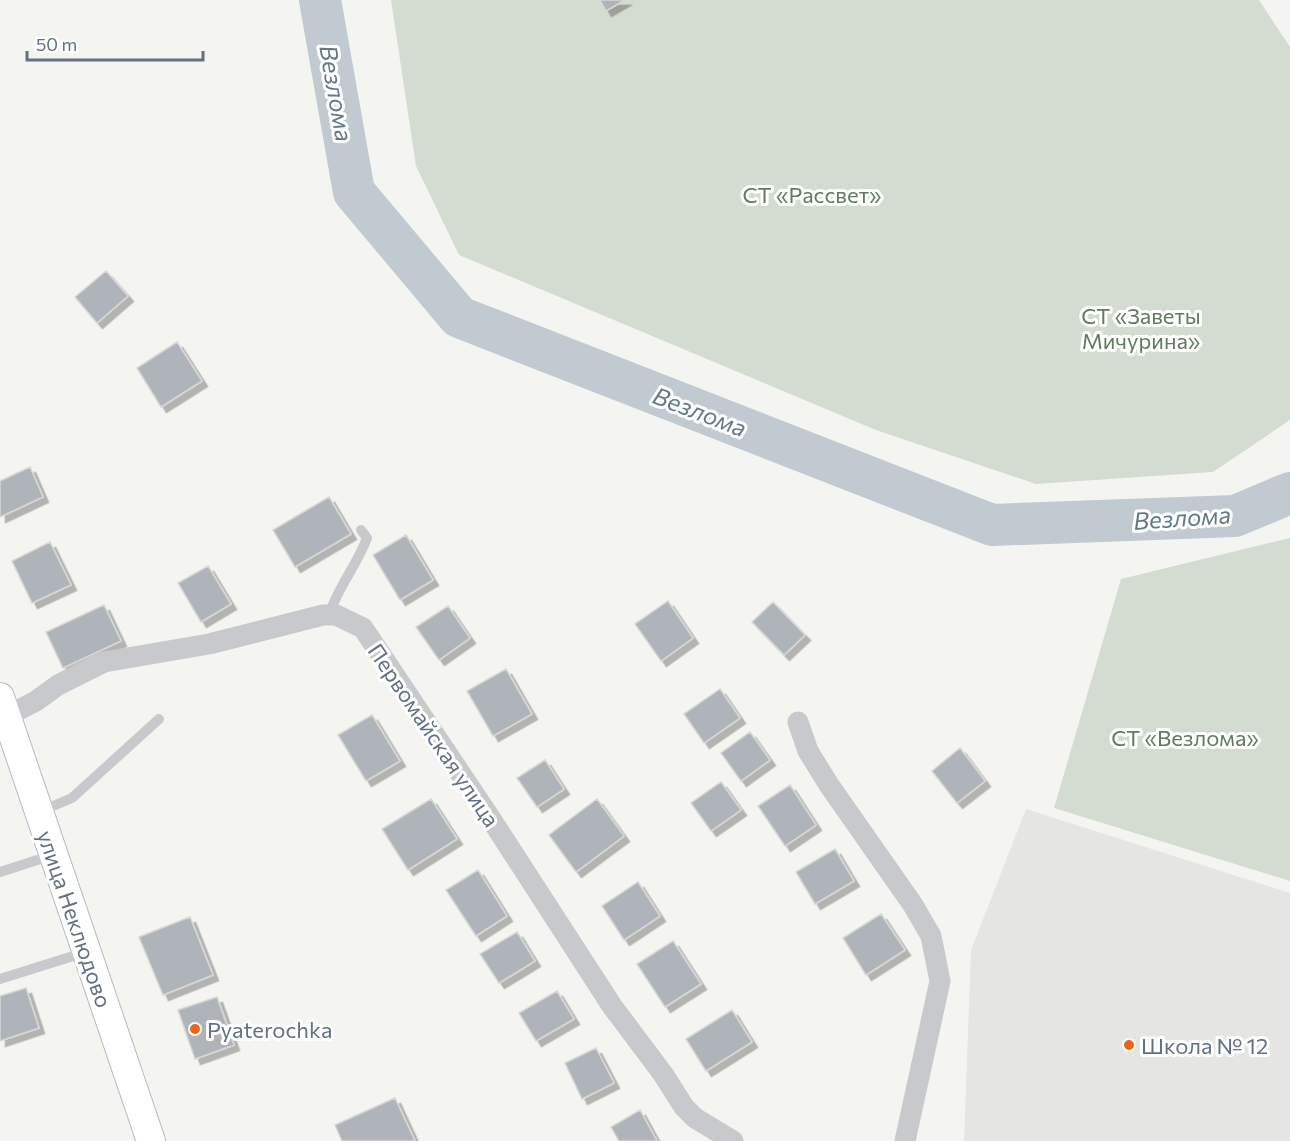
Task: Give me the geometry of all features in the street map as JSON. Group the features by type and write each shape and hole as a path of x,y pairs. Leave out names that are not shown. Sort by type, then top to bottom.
{"main road":[{"name":"улица Неклюдово","path":"3,707 151,1141"}],"street":[{"path":"3,707 36,701 58,686 104,662 209,644 329,615"},
{"name":"Первомайская улица","path":"329,615 336,615 363,628 612,1006 663,1074 684,1107 695,1118 733,1141"},
{"path":"798,722 808,751 913,905 931,936 940,981 905,1141"}],"lane":[{"path":"329,615 336,596 367,538 361,530"},
{"path":"39,812 72,798 159,719"},
{"path":"0,872 53,855"},
{"path":"0,979 86,951"}],"shaded area":[{"name":"Школа № 12","path":"1026,809 1290,893 1290,1141 964,1141 971,950"}],"green space":[{"name":"СТ «Рассвет»","path":"391,0 1259,0 1290,47 1290,420 1213,472 1036,484 876,430 459,255 416,166"},
{"name":"СТ «Везлома»","path":"1290,538 1290,881 1054,808 1121,579"}],"building":[{"path":"600,0 625,0 606,11"},
{"path":"106,271 128,296 97,323 75,297"},
{"path":"177,342 202,381 161,407 137,368"},
{"path":"30,467 43,497 0,517 0,481"},
{"path":"329,497 351,534 295,567 273,530"},
{"path":"406,535 433,580 400,600 373,555"},
{"path":"50,542 71,585 32,603 12,561"},
{"path":"208,566 231,604 201,622 178,583"},
{"path":"668,601 693,638 661,661 635,624"},
{"path":"773,602 805,635 784,655 752,622"},
{"path":"104,605 121,641 63,668 46,632"},
{"path":"448,606 470,638 439,660 416,627"},
{"path":"506,669 532,714 493,736 467,691"},
{"path":"720,689 740,718 704,743 684,714"},
{"path":"372,715 400,761 366,781 338,735"},
{"path":"750,732 770,760 741,781 721,753"},
{"path":"960,748 985,781 957,803 932,771"},
{"path":"545,760 564,789 537,807 517,778"},
{"path":"721,782 741,810 711,831 691,803"},
{"path":"790,785 816,825 785,846 758,806"},
{"path":"431,799 457,839 408,870 382,829"},
{"path":"597,799 624,836 576,872 549,835"},
{"path":"835,849 854,881 815,904 796,872"},
{"path":"478,870 507,916 476,936 446,890"},
{"path":"638,882 660,916 624,940 602,906"},
{"path":"881,914 905,950 866,975 843,938"},
{"path":"190,917 213,975 163,995 139,937"},
{"path":"517,932 535,961 499,983 480,954"},
{"path":"673,941 701,984 665,1007 637,964"},
{"path":"26,988 39,1028 0,1041 0,996"},
{"path":"557,991 574,1019 536,1041 519,1013"},
{"path":"217,997 234,1045 195,1059 178,1010"},
{"path":"732,1010 752,1042 706,1071 686,1039"},
{"path":"596,1048 614,1083 582,1099 565,1063"},
{"path":"395,1098 415,1141 342,1141 335,1125"},
{"path":"640,1110 657,1141 619,1141 611,1127"}],"waterway":[{"name":"Везлома","path":"320,0 354,192 459,317 992,525 1235,516 1290,493"}],"place":[{"name":"Pyaterochka","path":"195,1029"},
{"name":"Школа № 12","path":"1129,1045"}],"park label":[{"name":"СТ «Заветы Мичурина»","path":"1141,328"}]}
